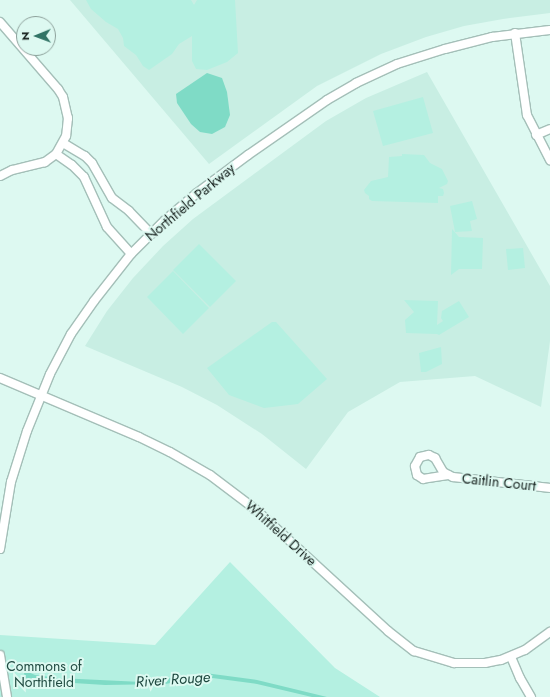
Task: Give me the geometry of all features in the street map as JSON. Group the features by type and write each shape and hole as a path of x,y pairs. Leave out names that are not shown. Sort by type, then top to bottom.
{"street":[{"path":"0,22 58,89 63,97 68,118 66,136 60,149 45,162 12,170 0,176"},
{"name":"Northfield Parkway","path":"0,549 11,482 40,396 61,353 84,315 131,254 151,234 187,201 248,155 327,100 356,83 397,64 469,42 514,33 550,30"},
{"path":"514,33 526,107 536,135 550,160"},
{"path":"536,135 550,129"},
{"path":"60,149 85,156 92,163 112,198 129,210 151,234"},
{"path":"60,149 72,165 84,177 107,227 131,254"},
{"name":"Whitfield Drive","path":"0,378 170,452 214,478 255,509 388,631 414,650 446,662 462,664 493,662 511,657 535,644 550,632"},
{"name":"Caitlin Court","path":"448,474 458,478 550,488"},
{"path":"0,655 7,697"},
{"path":"511,657 520,678 531,697"}],"shaded area":[{"path":"70,0 550,0 550,13 464,26 426,37 381,54 317,86 209,164"},
{"path":"427,72 550,286 550,341 541,407 475,376 400,382 348,412 306,469 262,434 217,405 182,387 85,346 107,311 133,278 163,246 193,219 326,121 366,98"}],"green space":[{"path":"86,0 191,0 194,5 197,0 235,0 238,53 227,62 207,70 196,69 192,61 192,36 179,44 172,54 149,70 143,66 136,55 124,46 123,38 118,29 106,22 91,9"},
{"path":"423,97 433,133 383,146 373,111"},
{"path":"402,154 424,155 430,163 442,169 448,181 447,184 439,188 443,189 444,193 443,196 438,196 438,203 372,201 369,199 369,196 364,190 371,181 388,177 389,157 402,156"},
{"path":"472,201 477,219 470,221 472,231 455,232 450,206"},
{"path":"452,229 459,237 483,238 482,269 459,269 451,275"},
{"path":"199,244 236,281 210,307 173,270"},
{"path":"523,248 525,268 508,270 506,249"},
{"path":"173,271 209,308 183,334 147,297"},
{"path":"404,300 438,301 437,325 443,321 441,318 442,311 459,301 469,317 439,335 406,333 405,320 414,312"},
{"path":"272,322 276,322 327,379 298,404 264,408 229,395 207,368"},
{"path":"441,347 442,364 426,372 421,372 419,353"},
{"name":"Commons of Northfield","path":"230,562 335,668 380,697 0,697 0,635 155,645"}],"water":[{"path":"207,73 222,78 227,92 230,115 225,127 212,134 200,132 191,124 177,103 176,94"},
{"name":"River Rouge","path":"26,671 35,675 58,678 142,682 205,673 257,680 327,697 312,697 257,684 205,677 165,684 105,685 26,680 24,673"}]}
